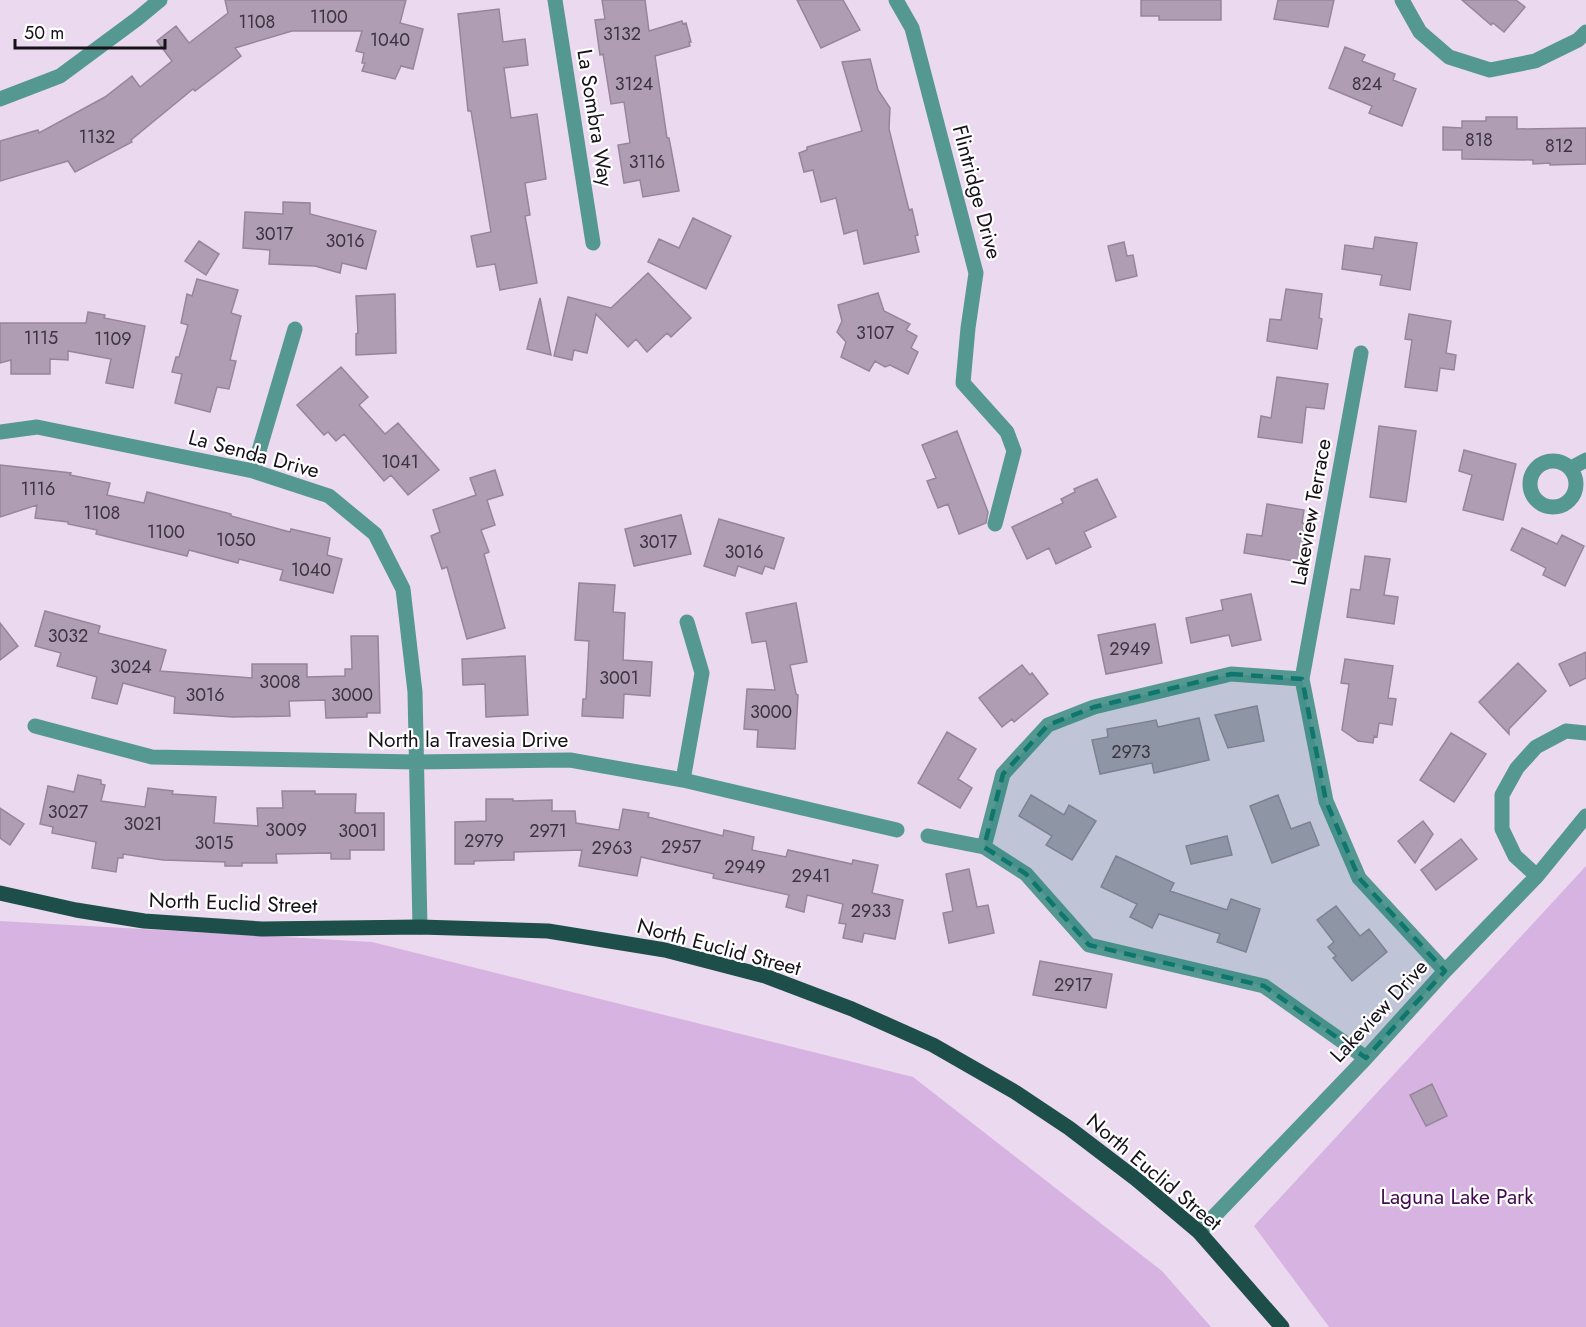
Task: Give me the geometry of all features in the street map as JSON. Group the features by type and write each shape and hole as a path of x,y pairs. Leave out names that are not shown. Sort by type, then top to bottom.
{"main road":[{"name":"North Euclid Street","path":"0,893 76,910 144,921 262,929 420,927 549,931 665,950 765,976 852,1009 933,1045 1015,1092 1069,1128 1199,1232 1282,1327"}],"street":[{"path":"0,99 60,76 160,0"},
{"name":"La Sombra Way","path":"555,0 593,243"},
{"name":"Flintridge Drive","path":"896,0 912,28 976,273 963,383 1007,432 1014,451 995,524"},
{"path":"1401,0 1420,32 1449,57 1490,70 1534,61 1578,40 1586,32"},
{"path":"253,471 295,329"},
{"name":"Lakeview Terrace","path":"1302,679 1361,353"},
{"name":"La Senda Drive","path":"0,432 37,427 253,471 329,496 375,534 403,590 415,692 420,927"},
{"path":"1570,468 1586,460"},
{"path":"683,780 702,673 687,622"},
{"path":"984,848 1003,774 1048,725 1094,707 1231,674 1302,679 1326,801 1359,878 1445,971"},
{"name":"North la Travesia Drive","path":"35,726 152,757 416,762 570,760 683,780 897,830"},
{"path":"1538,876 1515,856 1502,829 1502,795 1517,768 1536,747 1566,731 1586,733"},
{"name":"Lakeview Drive","path":"1199,1232 1366,1058 1445,971 1538,876 1586,816"},
{"path":"928,836 984,848 1026,874 1089,945 1264,986 1366,1058"}],"highlighted area":[{"path":"1231,674 1302,679 1326,801 1359,878 1445,971 1366,1058 1264,986 1089,945 1026,874 984,847 1003,774 1048,725 1094,707"}],"green space":[{"name":"Laguna Lake Park","path":"1586,866 1586,1327 1329,1327 1254,1226"},
{"path":"0,921 372,942 913,1077 1162,1271 1211,1327 0,1327"}],"building":[{"path":"225,0 406,0 400,23 423,29 413,69 401,66 395,79 362,71 365,63 362,63 364,53 356,51 362,31 292,31 235,48 241,56 195,91 193,89 131,140 132,142 75,172 68,161 0,181 0,141 38,130 39,133 105,97 132,76 140,87 172,61 157,41 176,26 189,43 228,13"},
{"path":"602,0 645,0 649,31 682,21 683,24 686,23 690,46 655,56 667,138 669,138 679,191 643,197 640,180 624,183 618,145 630,143 624,102 611,104 603,54 600,55 595,20 605,19"},
{"path":"797,0 843,0 860,30 821,48"},
{"path":"1141,0 1221,0 1221,20 1159,20 1159,16 1141,16"},
{"path":"1278,0 1334,0 1328,27 1274,19"},
{"path":"1462,0 1516,0 1525,7 1504,32 1493,23 1491,25"},
{"path":"499,9 503,42 525,39 528,65 504,68 511,118 537,114 546,179 525,183 530,215 525,216 537,283 500,290 495,264 477,267 471,236 491,232 471,111 468,111 458,14"},
{"path":"1345,47 1365,55 1362,61 1395,74 1393,80 1416,89 1402,126 1369,113 1372,106 1329,88"},
{"path":"870,59 878,90 890,108 889,129 909,210 912,209 919,252 864,264 857,230 844,234 836,198 821,202 813,170 804,172 799,153 807,150 807,147 862,131 842,62"},
{"path":"1486,117 1517,117 1517,129 1586,128 1586,164 1550,165 1550,163 1533,164 1533,160 1462,159 1462,150 1443,150 1443,127 1462,128 1462,121 1486,121"},
{"path":"283,202 310,203 310,214 376,231 366,269 342,263 340,273 315,266 269,264 270,250 243,248 245,212 283,214"},
{"path":"693,218 731,236 706,289 648,262 659,239 679,248"},
{"path":"1375,237 1417,243 1410,290 1380,285 1382,275 1342,269 1345,245 1373,249"},
{"path":"199,241 219,254 206,275 185,261"},
{"path":"1124,242 1127,256 1133,255 1137,276 1116,281 1108,246"},
{"path":"648,273 691,318 671,337 667,333 647,352 636,339 628,347 596,314 587,353 574,350 572,360 554,356 568,297 611,308"},
{"path":"197,279 238,290 231,313 241,316 230,360 236,361 229,389 217,387 210,412 175,403 182,374 172,372 188,325 181,323 187,294 192,296"},
{"path":"1286,289 1322,294 1319,318 1322,319 1317,349 1267,341 1270,319 1281,320"},
{"path":"878,293 884,311 910,324 906,330 917,336 911,348 918,352 908,374 890,365 885,367 875,361 869,371 841,357 846,342 837,332 842,321 838,305"},
{"path":"395,294 396,353 356,355 356,334 358,333 356,296"},
{"path":"540,298 551,355 527,349"},
{"path":"88,312 105,315 104,318 145,326 133,388 106,383 111,359 68,351 68,360 50,359 50,374 11,374 11,360 0,363 0,323 86,323"},
{"path":"1409,314 1451,321 1446,353 1456,355 1454,370 1440,368 1437,391 1405,387 1412,340 1405,339"},
{"path":"341,367 368,397 359,405 385,434 398,423 439,470 408,495 391,475 384,481 344,434 336,441 328,432 324,435 297,405"},
{"path":"1277,377 1328,384 1324,409 1306,407 1302,443 1258,437 1261,416 1271,418"},
{"path":"1379,426 1416,431 1406,502 1370,497"},
{"path":"957,431 988,512 986,523 959,534 948,504 938,508 927,481 936,478 922,445"},
{"path":"1464,450 1516,464 1503,520 1463,510 1472,475 1459,471"},
{"path":"0,465 71,473 70,475 110,483 107,495 144,503 147,492 290,532 291,529 330,538 327,555 342,559 333,593 280,580 283,570 239,559 238,563 189,550 187,556 96,534 97,530 68,524 68,522 35,518 37,505 0,517"},
{"path":"495,470 503,495 487,500 495,525 481,530 489,552 484,554 505,628 467,639 447,567 442,569 431,536 440,532 433,510 476,495 470,478"},
{"path":"1097,479 1116,517 1084,532 1091,547 1056,564 1049,548 1027,559 1012,527 1063,503 1061,499 1075,492 1074,489"},
{"path":"1267,504 1304,510 1302,523 1306,524 1300,562 1244,553 1247,534 1262,536"},
{"path":"681,515 691,554 634,566 625,529"},
{"path":"719,519 784,538 774,569 765,566 762,574 738,566 735,576 704,566"},
{"path":"1522,528 1557,544 1562,535 1584,546 1565,586 1543,575 1546,568 1511,550"},
{"path":"1365,556 1390,559 1384,595 1398,597 1394,624 1347,617 1351,589 1360,590"},
{"path":"579,583 615,585 613,612 625,613 623,660 652,662 650,696 624,694 623,718 582,716 583,699 586,699 589,641 575,640"},
{"path":"1251,594 1261,640 1232,646 1229,635 1191,643 1186,618 1223,610 1221,600"},
{"path":"796,603 807,662 790,665 798,695 795,749 757,747 758,730 744,729 747,689 775,690 766,641 752,643 746,613"},
{"path":"45,611 100,626 98,633 166,650 160,671 252,678 252,664 307,664 307,677 345,676 345,669 352,669 351,636 378,636 380,713 367,713 367,717 326,718 325,700 289,701 290,716 233,717 174,713 175,697 123,683 117,704 92,698 97,677 57,666 61,653 35,646"},
{"path":"0,623 18,646 0,660"},
{"path":"1155,624 1162,663 1106,674 1098,635"},
{"path":"1586,652 1586,678 1570,686 1559,664"},
{"path":"525,656 528,715 486,717 485,684 463,685 462,659"},
{"path":"1345,659 1393,666 1388,698 1396,699 1392,725 1379,723 1377,737 1374,736 1373,743 1358,741 1342,730 1349,684 1341,683"},
{"path":"1518,663 1546,691 1509,729 1509,734 1479,702"},
{"path":"1022,665 1030,675 1032,673 1048,694 1014,722 1012,719 1002,727 979,698"},
{"path":"1257,706 1264,741 1228,748 1215,715"},
{"path":"1199,718 1209,760 1154,773 1152,763 1100,774 1092,740 1108,737 1107,729 1156,720 1158,727"},
{"path":"947,732 976,749 958,779 972,788 960,808 918,783"},
{"path":"1451,733 1486,754 1454,802 1420,780"},
{"path":"78,775 101,780 101,784 105,785 101,801 145,807 148,788 173,791 172,794 216,797 214,823 258,826 257,808 283,808 282,791 356,794 355,813 384,813 384,850 350,850 350,859 331,859 331,853 276,854 277,863 242,863 242,866 225,866 225,862 163,860 123,854 123,858 118,858 116,872 92,868 96,842 52,833 53,827 40,824 48,786 74,792"},
{"path":"1031,795 1064,815 1069,805 1096,821 1072,860 1046,845 1052,836 1019,816"},
{"path":"1278,795 1291,829 1310,822 1319,845 1272,863 1250,806"},
{"path":"486,799 552,800 552,811 575,811 576,823 619,830 623,809 649,813 648,817 723,836 724,830 754,837 752,850 786,857 788,850 852,864 853,860 878,865 872,893 903,900 895,939 864,933 862,942 843,938 846,924 839,923 843,904 807,895 804,912 786,907 789,895 713,878 714,874 641,857 637,876 579,866 582,850 514,852 514,860 455,864 455,822 486,821"},
{"path":"0,808 24,824 10,845 0,838"},
{"path":"1423,821 1433,834 1415,863 1398,841"},
{"path":"1227,836 1232,855 1191,864 1186,846"},
{"path":"1461,839 1477,859 1436,890 1421,870"},
{"path":"1116,856 1174,883 1170,891 1227,910 1231,899 1260,909 1246,952 1217,942 1220,934 1159,914 1152,928 1130,917 1137,904 1101,887"},
{"path":"969,869 977,907 988,905 994,933 949,943 943,913 953,911 946,874"},
{"path":"1336,906 1360,936 1369,929 1387,952 1352,981 1333,958 1336,956 1328,947 1334,942 1317,920"},
{"path":"1040,961 1112,974 1106,1008 1033,995"},
{"path":"1432,1084 1447,1116 1426,1126 1410,1095"}]}
